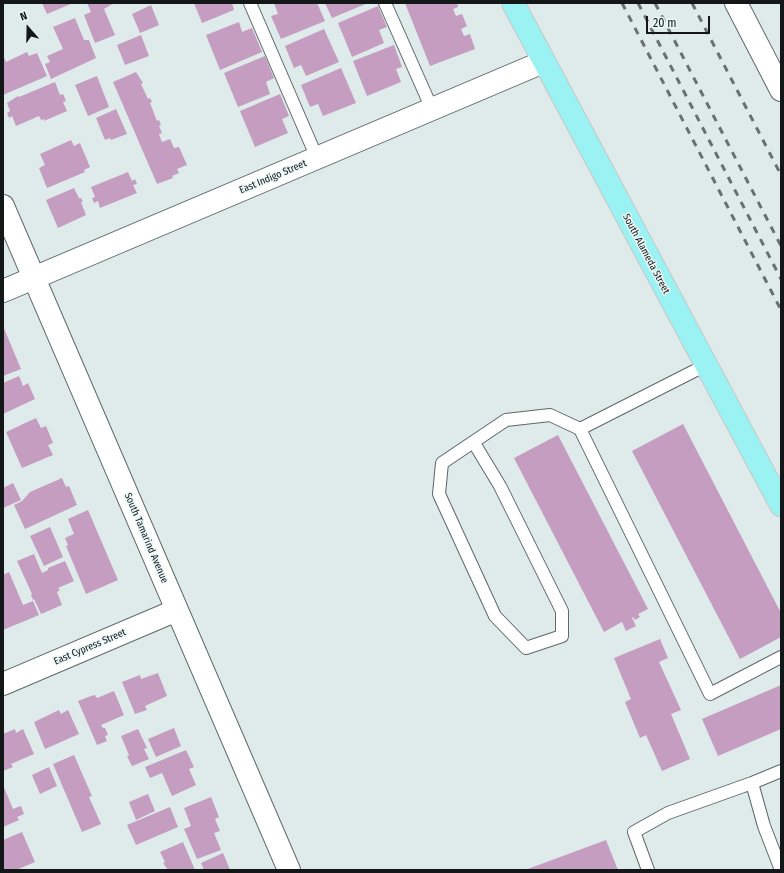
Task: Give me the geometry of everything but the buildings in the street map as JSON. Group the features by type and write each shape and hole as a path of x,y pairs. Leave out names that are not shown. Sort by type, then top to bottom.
{"main road":[{"name":"South Alameda Street","path":"513,3 543,62 781,505"}],"street":[{"path":"736,3 781,90"},
{"name":"East Indigo Street","path":"3,291 543,62"},
{"name":"South Tamarind Avenue","path":"3,206 289,870"},
{"name":"East Cypress Street","path":"3,684 177,610"}],"lane":[{"path":"250,3 317,158"},
{"path":"385,3 432,109"},
{"path":"580,429 706,365"},
{"path":"474,442 500,486 562,611 562,636 526,648 495,616 439,494 442,463 506,420 550,415 580,429 710,694 781,657"},
{"path":"648,870 634,832 668,813 781,771"},
{"path":"752,783 764,826 781,870"}],"railway":[{"path":"622,3 781,310"},
{"path":"638,3 781,279"},
{"path":"655,3 781,246"},
{"path":"692,3 781,175"}]}
